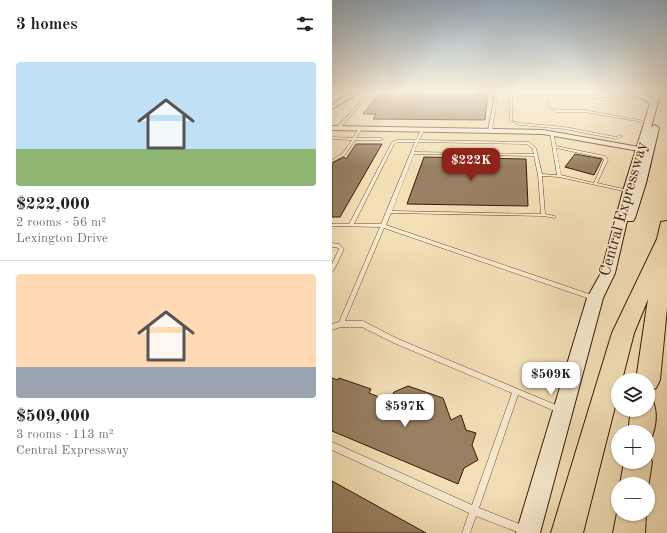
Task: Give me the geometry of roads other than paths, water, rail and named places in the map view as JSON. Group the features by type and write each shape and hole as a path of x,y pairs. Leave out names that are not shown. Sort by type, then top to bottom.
{"highway":[{"path":"649,373 666,233"},
{"path":"567,533 623,333 666,233"},
{"path":"629,533 630,521"}],"main road":[{"name":"Central Expressway","path":"528,532 595,298 608,273 628,191 651,116"},
{"path":"608,273 641,184 659,116"}],"street":[{"path":"335,128 490,131 538,129 552,133 640,149"}],"lane":[{"path":"335,128 348,116"},
{"path":"490,131 493,116"},
{"path":"511,116 511,121 513,123 538,129 620,137 616,145"},
{"path":"613,116 649,122"},
{"path":"332,161 344,154 360,129"},
{"path":"341,324 389,212 417,141 423,130"},
{"path":"552,133 559,176"},
{"path":"332,138 381,139"},
{"path":"351,225 393,143 397,141 528,143 534,148 536,155 540,175 543,215"},
{"path":"554,147 604,157 606,160 595,184"},
{"path":"413,153 536,155"},
{"path":"540,175 559,176 628,191"},
{"path":"389,212 543,215 553,217"},
{"path":"332,225 383,226 595,298"},
{"path":"332,245 337,245 342,249 332,269"},
{"path":"332,327 341,324 363,324 396,341 563,411"},
{"path":"466,533 516,391"},
{"path":"332,446 475,511 528,532"}]}
